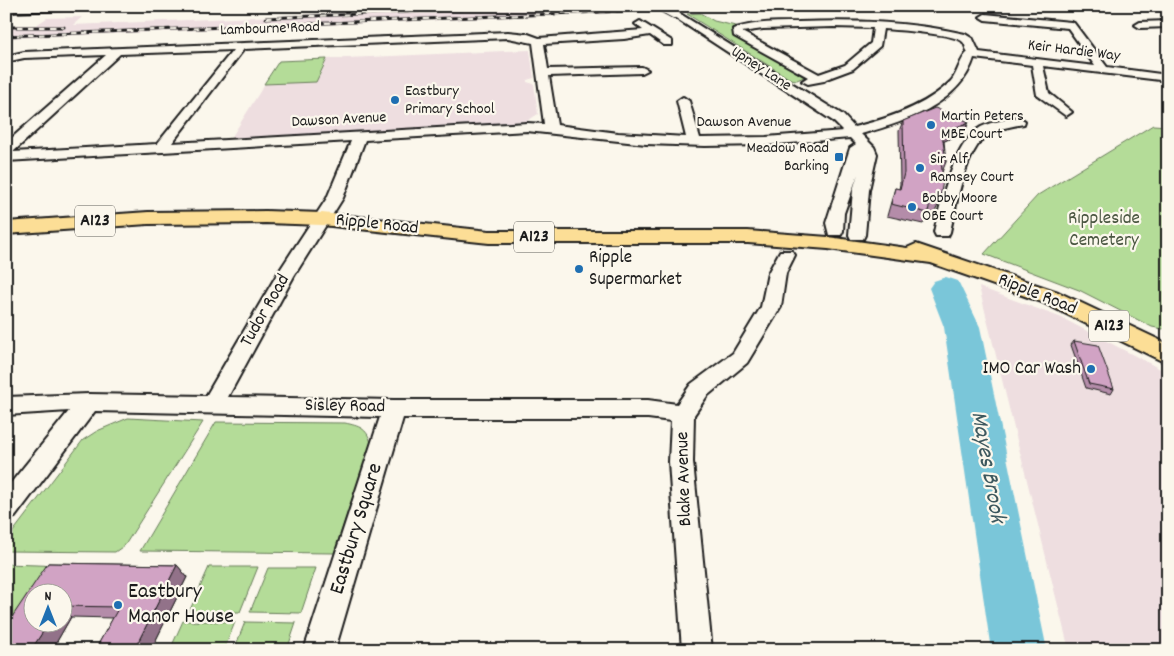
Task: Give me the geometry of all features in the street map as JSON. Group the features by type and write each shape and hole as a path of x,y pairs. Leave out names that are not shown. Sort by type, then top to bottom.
{"main road":[{"name":"Ripple Road","path":"6,228 148,218 266,217 322,219 489,236 748,237 771,240 847,240 903,256 930,257 1050,298 1168,355"}],"street":[{"path":"6,9 94,6"},
{"name":"Upney Lane","path":"661,6 838,118 870,154 847,240"},
{"path":"985,17 1073,22 1105,72"},
{"path":"637,22 668,43"},
{"path":"820,79 738,34 737,31 759,27 841,23 878,26 962,36 970,41 970,48 976,55"},
{"path":"1140,25 1168,24"},
{"path":"786,85 820,79 849,68 876,44 878,26"},
{"name":"Lambourne Road","path":"6,59 24,55 508,35 538,41 624,36 651,32"},
{"path":"538,41 551,128"},
{"path":"162,147 241,46"},
{"path":"6,151 117,51"},
{"name":"Dawson Avenue","path":"6,157 360,136 551,128 618,137 694,140 804,140 854,135 864,129 922,106 955,82 961,76 970,55 976,55"},
{"name":"Keir Hardie Way","path":"976,55 1037,64 1168,78"},
{"path":"1037,64 1043,95 1066,112"},
{"path":"542,73 642,70"},
{"path":"683,101 694,140"},
{"path":"922,106 939,114"},
{"path":"942,232 951,193 978,130 1019,122"},
{"path":"847,240 834,226 839,202 857,152 854,135"},
{"name":"Tudor Road","path":"213,404 285,276 335,198 360,136"},
{"name":"Blake Avenue","path":"697,650 681,462 683,414 699,390 740,358 771,307 777,274 786,255"},
{"path":"6,509 89,402"},
{"name":"Sisley Road","path":"6,406 89,402 394,409 648,409 683,414"},
{"name":"Eastbury Square","path":"320,650 394,409"}],"shaded area":[{"path":"504,6 784,6 6,38 6,25 36,25 47,18 82,17 73,25"},
{"name":"Eastbury Primary School","path":"530,50 534,78 527,80 527,82 534,84 538,114 527,121 231,138 279,61"},
{"path":"979,287 1062,318 1168,373 1168,650 1069,650"}],"green space":[{"path":"700,13 714,21 740,27 733,33 804,77 797,80 790,79 687,14"},
{"path":"327,59 316,82 264,84 279,61"},
{"name":"Rippleside Cemetery","path":"1153,125 1168,126 1168,328 1152,327 1079,290 984,254 1038,195"},
{"path":"128,418 203,422 125,545 115,552 6,551 6,541 83,440 97,431"},
{"path":"216,422 345,423 365,431 371,443 334,553 140,551"},
{"path":"6,564 67,566 44,584 22,584 22,616 6,650"},
{"path":"209,567 258,567 240,612 189,612"},
{"path":"268,568 316,568 301,613 250,612"},
{"path":"183,621 235,622 224,650 170,650"},
{"path":"245,622 296,623 287,650 234,650"}],"building":[{"path":"935,108 969,122 942,133 946,162 941,161 943,181 939,203 930,201 928,213 891,204 895,188 900,189 904,173 903,121"},
{"name":"IMO Car Wash","path":"1074,341 1098,345 1114,389 1089,384"},
{"path":"48,563 177,565 134,650 95,650 119,607 72,606 72,584 34,584"},
{"path":"22,602 22,634 41,634 31,650 6,650 6,626"}],"waterway":[{"name":"Mayes Brook","path":"946,288 962,327 1019,650"}],"railway":[{"path":"266,18 546,6"},
{"path":"6,36 746,6"},
{"path":"6,27 64,27"}],"place":[{"name":"Eastbury Primary School","path":"395,100"},
{"name":"Martin Peters MBE Court","path":"931,125"},
{"name":"Meadow Road Barking","path":"839,157"},
{"name":"Sir Alf Ramsey Court","path":"920,168"},
{"name":"Bobby Moore OBE Court","path":"912,207"},
{"name":"Ripple Supermarket","path":"579,269"},
{"name":"IMO Car Wash","path":"1091,369"},
{"name":"Eastbury Manor House","path":"118,605"}]}
